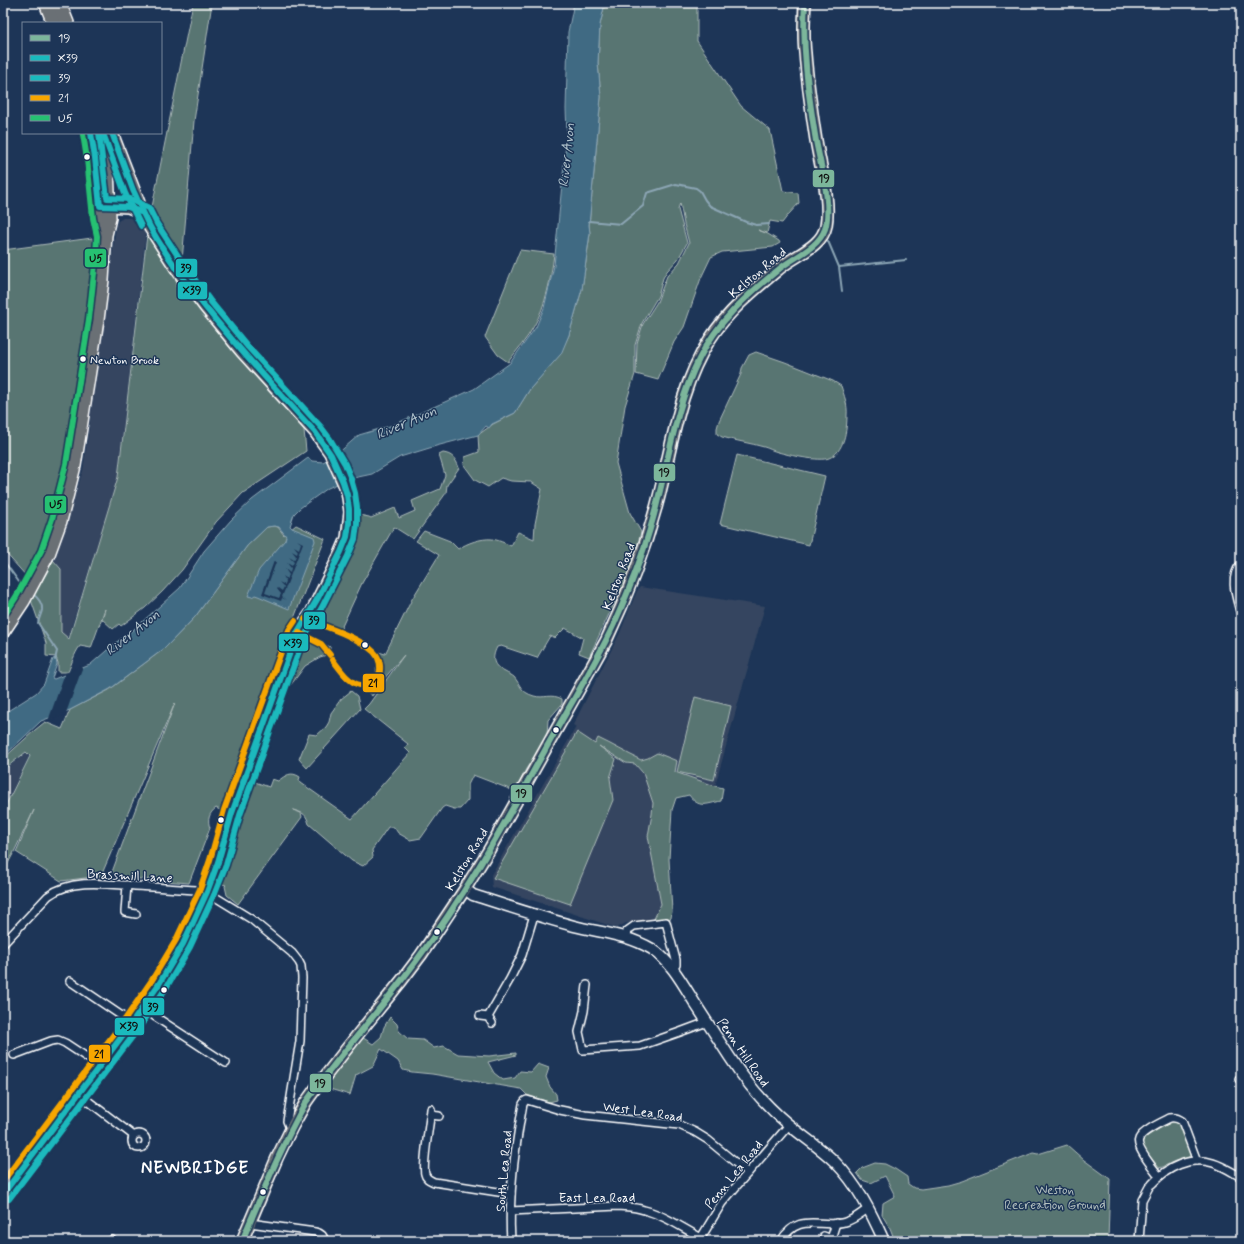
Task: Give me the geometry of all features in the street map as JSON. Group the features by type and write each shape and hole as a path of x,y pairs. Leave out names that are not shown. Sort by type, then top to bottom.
{"highway":[{"path":"46,3 54,22"},
{"path":"59,3 67,22"},
{"path":"3,631 32,585 48,554 60,521 74,466 97,320 103,272 105,235 109,218 105,206 91,134"},
{"path":"102,134 107,166 105,206"}],"main road":[{"name":"Kelston Road","path":"242,1241 277,1158 292,1127 316,1088 411,968 465,889 596,660 617,617 639,562 662,484 680,405 700,355 720,324 732,312 782,267 811,247 822,237 825,232 828,213 827,200 815,135 805,54 805,3"},
{"path":"3,1194 7,1182 79,1094 132,1023 159,984 183,944 207,893 239,794 297,633 310,613 347,538 350,512 343,483 330,453 296,411 242,352 205,307 152,231 133,190 112,134"},
{"path":"128,206 131,203 133,190"},
{"path":"105,206 128,206 143,213"}],"street":[{"path":"1241,564 1237,568 1234,582 1241,615"},
{"name":"Brassmill Lane","path":"3,944 44,899 54,891 68,886 88,884 127,885 197,890 207,893 251,919 292,953 301,966 300,1041 287,1121 289,1126 292,1127"},
{"path":"127,885 124,916 136,914"},
{"name":"Penn Hill Road","path":"465,889 473,896 534,915 626,937 654,950 673,969 745,1080 773,1111 835,1162 852,1183 869,1208 884,1241"},
{"path":"480,1016 490,1020 522,955 534,915"},
{"path":"626,937 627,931 634,926 666,922 676,960 676,965 673,969"},
{"path":"70,981 132,1023"},
{"path":"587,985 584,1011 579,1026 583,1050 640,1046 706,1022"},
{"path":"142,1008 226,1063"},
{"path":"14,1055 51,1041 58,1040 100,1066"},
{"path":"79,1094 134,1136"},
{"name":"West Lea Road","path":"523,1104 525,1101 530,1101 560,1110 585,1115 679,1125 708,1140 748,1173"},
{"name":"South Lea Road","path":"511,1241 510,1211 513,1164 523,1104"},
{"path":"439,1116 431,1112 424,1165 425,1176 434,1182 511,1194"},
{"path":"1159,1176 1140,1149 1138,1140 1142,1134 1170,1118 1178,1118 1182,1121 1197,1161"},
{"name":"Penn Lea Road","path":"700,1239 722,1203 789,1125"},
{"path":"1139,1241 1142,1200 1150,1186 1159,1176 1176,1166 1197,1161 1212,1163 1241,1177"},
{"name":"East Lea Road","path":"510,1211 618,1206 631,1207 644,1209 657,1214 700,1239"},
{"path":"781,1241 786,1234 801,1224 809,1222 836,1223 850,1221 869,1208"},
{"path":"250,1223 320,1233 323,1236 324,1241"},
{"path":"824,1236 830,1239 836,1223"}],"shaded area":[{"path":"123,218 130,218 146,231 118,478 66,644 61,642 50,572 83,470 116,226 118,221"},
{"path":"640,587 765,606 715,786 663,782 664,919 626,923 617,928 492,887 491,875 576,727 573,725 619,635"},
{"path":"26,753 29,756 3,811 3,771"}],"green space":[{"path":"193,3 212,3 194,121 182,261 158,227 151,212"},
{"path":"605,3 697,3 697,41 741,106 770,130 783,191 798,193 799,203 782,223 770,221 767,233 758,230 768,234 780,243 773,247 722,252 711,257 701,278 684,327 674,342 658,380 636,374 637,343 643,324 657,302 667,276 679,263 689,243 680,203 678,209 687,243 678,259 663,278 658,296 642,323 635,345 635,374 625,406 616,463 630,513 641,532 630,573 589,657 579,653 583,638 565,628 555,638 550,636 537,658 501,646 497,647 494,655 494,662 496,665 501,670 514,677 521,688 529,694 538,697 554,696 562,699 562,704 548,720 547,735 543,744 526,769 517,788 512,790 473,775 468,785 468,800 460,809 445,806 442,808 421,838 410,840 398,833 394,827 388,827 372,850 373,857 363,866 352,861 309,824 304,814 293,810 301,813 302,817 238,904 227,895 226,885 222,884 224,864 250,780 286,678 303,643 313,641 323,643 330,647 331,653 320,657 305,666 290,686 255,782 269,787 272,779 278,781 289,774 297,775 300,777 299,780 301,783 352,819 410,753 405,748 408,744 364,709 404,655 372,696 360,685 371,681 375,675 379,652 385,654 412,599 439,555 416,541 424,531 450,541 458,549 474,541 483,539 497,540 511,546 518,532 534,539 535,524 542,489 531,482 511,481 501,478 488,487 475,480 464,465 465,457 479,452 478,435 493,424 515,413 530,389 560,354 569,335 582,289 590,234 589,225 601,97 598,63 600,25"},
{"path":"147,235 177,282 176,287 178,282 235,354 304,430 306,451 243,493 216,522 182,570 145,608 121,626 119,624 113,629 102,619 105,609 91,648 80,646 68,672 58,672 56,657 46,656 46,643 31,600 53,560 61,569 61,632 69,639 118,477"},
{"path":"92,238 96,261 91,306 67,455 60,492 52,521 28,578 3,550 3,250"},
{"path":"520,250 554,254 542,309 534,326 508,362 498,355 485,337"},
{"path":"756,352 833,381 841,386 847,408 846,427 844,440 834,455 825,459 812,459 776,452 766,447 722,437 717,434 719,421 741,374 742,368 749,355"},
{"path":"443,453 449,454 459,468 447,485 446,493 413,539 394,527 362,583 338,635 318,625 317,617 354,540 359,515 371,518 395,508 399,518 415,511 412,501 440,489 445,475 439,455"},
{"path":"737,455 825,476 809,545 720,524"},
{"path":"296,525 325,539 287,636 229,807 222,811 216,808 210,814 210,828 189,883 117,877 112,872 175,703 101,876 61,881 16,852 34,810 3,873 3,811 30,756 26,752 3,770 3,759 45,722 62,729 70,710 109,690 165,648 195,617 247,546 267,527 278,527 284,535"},
{"path":"351,691 357,696 360,709 307,768 299,759 309,734 317,735 326,727 331,713 341,699"},
{"path":"695,697 731,706 714,780 677,772"},
{"path":"577,732 595,744 598,738 641,760 657,753 677,761 675,772 723,788 721,801 700,804 689,795 676,798 672,810 669,859 672,911 671,918 666,922 653,921 661,904 648,836 653,803 643,773 635,764 626,763 599,746 616,759 610,778 613,800 570,904 493,878"},
{"path":"390,1017 397,1024 399,1031 408,1039 423,1040 434,1048 444,1046 458,1054 489,1056 516,1053 516,1055 488,1062 494,1073 503,1080 515,1078 520,1071 531,1072 538,1064 549,1068 546,1077 550,1087 556,1094 557,1100 549,1102 527,1095 521,1089 403,1070 398,1061 381,1049 373,1066 356,1075 350,1095 323,1087 360,1036 373,1044 381,1037 384,1027"},
{"path":"1174,1121 1179,1125 1191,1155 1159,1168 1141,1143 1144,1138"},
{"name":"Weston Recreation Ground","path":"1067,1145 1084,1160 1110,1179 1108,1241 895,1241 890,1228 882,1215 883,1203 895,1196 885,1176 871,1183 862,1180 857,1173 862,1168 875,1163 885,1164 907,1177 908,1184 914,1188 921,1189 948,1185 962,1181 1033,1153 1038,1154"}],"water":[{"name":"River Avon","path":"574,3 605,3 600,25 598,63 601,97 589,225 590,233 582,289 569,335 561,354 530,389 515,413 492,424 489,428 486,426 478,435 400,457 372,474 349,479 328,488 300,508 294,514 290,526 314,537 315,541 289,609 255,595 252,597 248,596 259,570 285,540 286,536 279,527 267,527 247,546 195,617 165,648 110,689 70,710 41,721 3,757 3,714 36,693 44,684 53,659 56,658 57,664 52,678 54,679 90,665 133,630 180,588 204,551 231,520 252,500 308,458 312,461 323,462 336,455 359,435 393,425 474,389 510,363 536,327 544,308 554,266 567,133 566,109 568,32"}],"pier":[{"path":"297,540 303,543 282,597 286,600 282,598 281,601 262,594 274,561 276,562 265,593 279,598 281,594 277,589 278,588 282,591 284,587 279,582 285,585 286,581 283,576 287,579 289,575 285,569 290,573 291,568 287,563 292,566 294,562 289,557 294,560 296,556 292,551 297,554 298,551 294,546 299,549 301,543"},
{"path":"83,666 66,713 48,721 65,673"}],"waterway":[{"path":"589,221 621,224 643,206 647,193 676,184 696,188 700,191 710,206 746,222 756,225 769,224"},
{"path":"828,241 839,267 906,260"},
{"path":"839,267 842,291"},
{"name":"Newton Brook","path":"3,560 24,587"},
{"name":"Newton Brook","path":"32,593 38,598 42,605 38,623 57,651 55,660"}],"transit line":[{"name":"19","path":"242,1241 280,1153 306,1102 437,933 500,831 598,656 621,609 639,563 654,515 685,393 691,376 706,346 724,321 744,299 784,265 811,247 822,236 827,219 827,207 806,69 804,36 805,3"},
{"name":"U5","path":"3,617 16,597 41,551 52,519 66,464 89,319 97,236 93,218 83,134"},
{"name":"X39","path":"3,1194 132,1023 159,984 183,944 207,892 218,862 232,813 297,633 318,598 341,552 347,537 349,523 347,495 331,455 315,432 206,309 159,243 143,213 128,207 100,206 91,134"},
{"name":"39","path":"9,1199 139,1028 166,988 190,947 226,865 240,815 304,637 321,609 348,556 355,539 357,524 357,508 351,479 345,464 321,427 248,347 211,302 182,262 157,224 149,208 130,199 107,198 99,134"},
{"name":"X39","path":"112,134 133,190 148,223"},
{"name":"39","path":"104,136 125,193 141,226"},
{"name":"21","path":"305,619 342,633 368,647 378,657 380,663 379,675 372,684 367,686 360,685 348,678 333,660"},
{"name":"21","path":"3,1181 126,1018 152,980 176,940 200,889 224,810 289,630 295,621"},
{"name":"21","path":"299,633 321,644 330,655"}],"place":[{"name":"Newton Brook","path":"83,359"}],"district":[{"name":"NEWBRIDGE","path":"195,1167"}]}
